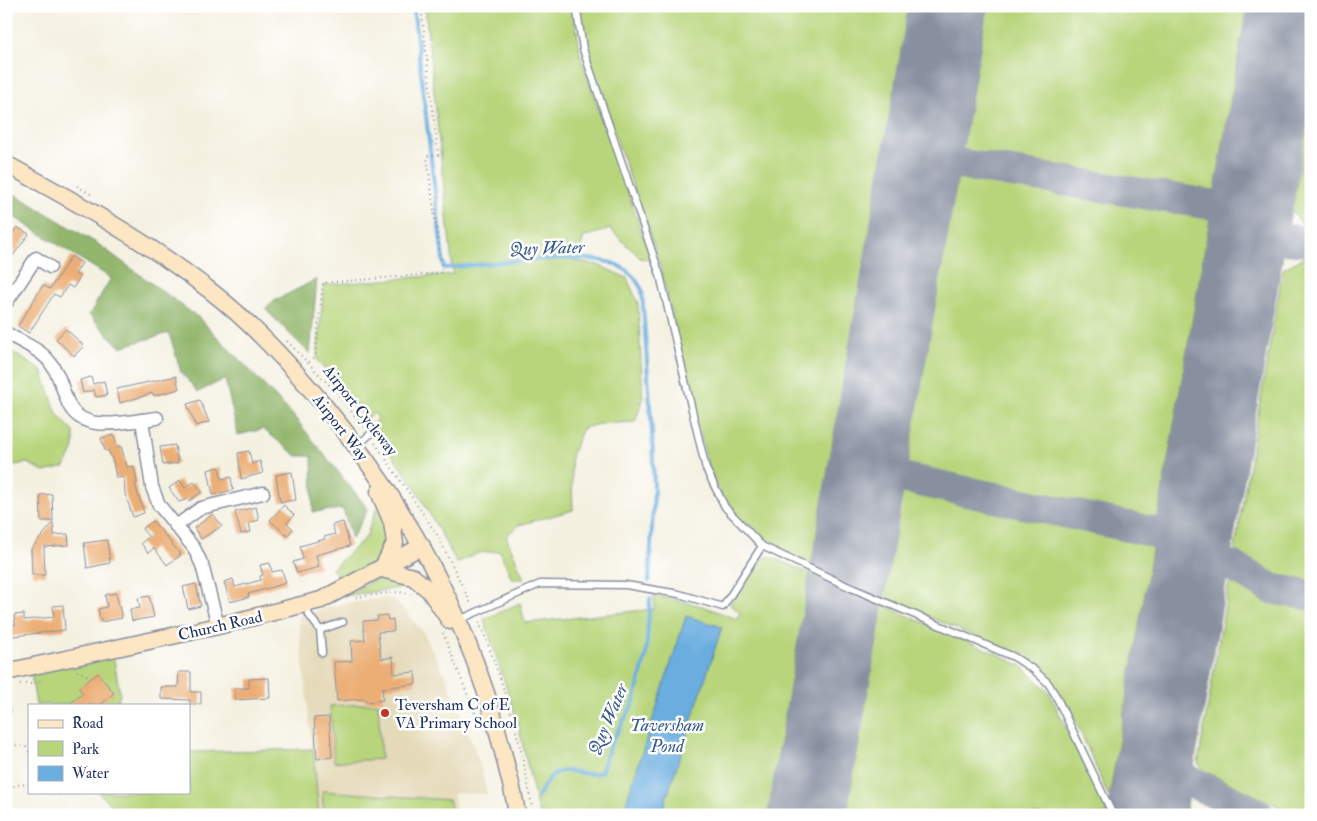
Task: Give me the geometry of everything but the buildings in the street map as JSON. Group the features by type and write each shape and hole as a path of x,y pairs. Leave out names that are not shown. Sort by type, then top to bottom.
{"street":[{"name":"Airport Way","path":"6,164 78,203 150,246 210,290 263,337 297,373 368,437 458,621 475,660 498,731 518,815"},
{"path":"6,303 36,258 50,267"},
{"path":"6,333 48,359 57,374 70,406 84,420 103,424 157,418"},
{"path":"142,420 152,487 159,505 194,548 202,565 218,626"},
{"path":"368,437 392,522 395,543 382,569 413,577 429,590 475,660"},
{"path":"176,526 201,508 264,493"},
{"name":"Church Road","path":"6,672 218,626 321,600 422,546"}],"lane":[{"path":"576,6 583,49 660,275 706,469 725,507 762,546 847,586 1014,657 1034,670 1048,683 1065,710 1113,815"},
{"path":"458,621 540,584 626,585 679,594 723,607 762,546"},
{"path":"306,604 309,615 320,630 322,653"},
{"path":"320,630 343,622"}],"path":[{"path":"309,362 315,356 323,283 442,273 427,156 438,155 421,6"},
{"path":"77,186 93,195"},
{"name":"Airport Cycleway","path":"281,334 309,362 368,437 438,536 475,613 493,656 515,727 533,815"},
{"path":"351,598 398,592 414,594"},
{"path":"441,629 483,734"},
{"path":"6,744 26,747 28,750"},
{"path":"6,793 18,784 28,784"}],"shaded area":[{"name":"Teversham C of E VA Primary School","path":"386,598 395,600 423,632 447,678 480,764 487,794 453,793 457,815 319,815 298,615 309,615 315,611 341,604"}],"green space":[{"path":"425,6 573,6 581,58 652,261 640,258 610,229 584,237 576,261 598,265 627,278 638,303 643,400 635,422 599,424 583,428 571,456 573,510 519,525 506,536 524,579 512,579 500,551 478,553 457,563 413,484 371,425 378,418 374,413 366,419 317,360 324,285 453,274"},
{"path":"580,6 1247,6 1109,797 1067,705 1046,676 1036,668 1010,651 813,568 774,548 743,524 725,502 708,466 659,261 587,55"},
{"path":"1311,104 1311,228 1305,228 1292,211"},
{"path":"6,189 98,244 199,318 291,413 368,509 352,539 343,509 313,512 312,456 297,456 263,429 238,435 225,379 198,392 181,372 169,333 120,347 89,315 111,278 6,212"},
{"path":"1303,258 1311,259 1311,815 1297,815 1204,771 1198,763 1283,269"},
{"path":"317,279 310,354 265,309 272,302"},
{"path":"6,348 42,371 57,414 74,432 74,448 65,467 44,472 28,463 6,466"},
{"path":"377,507 388,529 389,539 387,548 375,562 342,582 332,569 366,537"},
{"path":"769,556 1004,657 1023,667 1049,692 1106,810 1105,815 539,815 517,720 484,619 520,603 525,623 654,609 654,595 702,606 737,619 740,612 730,605 751,570 762,559"},
{"path":"394,576 415,586 343,596 380,577"},
{"path":"113,655 120,694 116,704 36,704 31,673"},
{"path":"378,703 381,759 334,762 330,706"},
{"path":"313,749 319,815 113,815 113,807 100,794 190,794 190,752"},
{"path":"322,791 449,800 453,815 324,815"}],"water":[{"name":"Taversham Pond","path":"686,616 722,627 661,815 622,815"}],"waterway":[{"name":"Quy Water","path":"413,6 444,268 560,258 604,261 627,271 638,282 642,290 654,491 649,581"},
{"name":"Quy Water","path":"538,797 547,781 561,771 589,774 601,772 610,745 634,702 646,655 650,599"}],"taxiway":[{"path":"922,158 1251,211"},
{"path":"1255,186 1258,209 1271,229"},
{"path":"1239,281 1250,256 1264,243 1274,240 1311,242"},
{"path":"867,470 1195,541"},
{"path":"1232,566 1272,589 1311,595"},
{"path":"1159,739 1164,760 1179,776 1259,815"},
{"path":"1146,813 1154,798 1168,785 1192,782"}],"runway":[{"path":"807,815 948,6"},
{"path":"1146,815 1287,6"}],"place":[{"name":"Teversham C of E VA Primary School","path":"385,713"}]}
